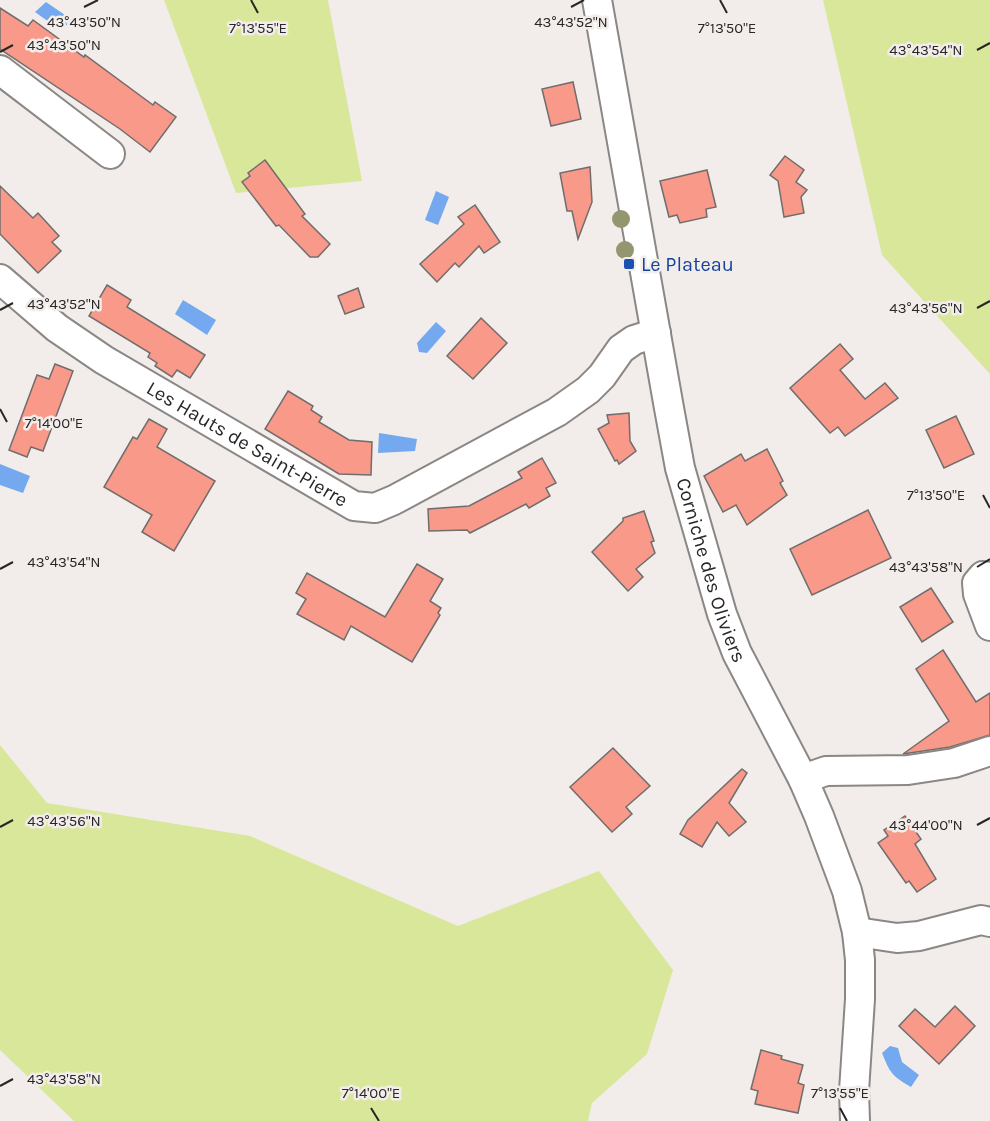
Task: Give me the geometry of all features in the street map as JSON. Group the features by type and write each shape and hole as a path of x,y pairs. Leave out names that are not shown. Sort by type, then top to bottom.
{"street":[{"name":"Corniche des Oliviers","path":"597,0 680,468 722,614 736,652 803,779 819,816 847,891 857,932 860,999 854,1091 855,1121"},
{"path":"0,70 110,154"},
{"name":"Les Hauts de Saint-Pierre","path":"0,279 57,328 104,360 354,506 375,508 394,500 557,411 588,390 602,376 621,349 634,340 656,333"},
{"path":"990,577 983,576 977,583 978,594 990,626"},
{"path":"803,779 826,771 908,770 954,763 990,751"},
{"path":"857,932 897,938 919,936 981,920 990,922"}],"green space":[{"path":"164,0 328,0 362,181 236,193"},
{"path":"823,0 990,0 990,374 882,255"},
{"path":"0,745 47,803 250,836 458,926 599,871 673,970 647,1054 592,1103 588,1121 74,1121 0,1050"}],"water":[{"path":"46,2 65,15 67,25 56,27 35,12"},
{"path":"436,191 449,197 438,225 425,220"},
{"path":"183,300 216,320 207,335 175,314"},
{"path":"436,322 446,331 427,353 419,352 417,343"},
{"path":"379,433 417,439 415,451 378,453"},
{"path":"0,464 30,476 23,493 0,485"},
{"path":"890,1046 898,1048 902,1062 919,1075 911,1087 896,1077 887,1065 882,1053"}],"building":[{"path":"0,8 28,26 33,20 153,105 155,102 176,117 150,152 120,129 0,49"},
{"path":"573,82 581,119 551,126 542,89"},
{"path":"785,156 804,170 796,182 807,190 801,197 804,213 784,217 778,181 770,175"},
{"path":"265,160 305,214 302,216 330,244 318,257 310,257 279,225 276,226 242,182 250,176 248,173"},
{"path":"590,167 592,202 578,239 572,211 567,211 560,173"},
{"path":"707,170 716,207 706,209 707,217 680,223 677,215 669,217 660,181"},
{"path":"0,186 33,218 38,213 59,236 52,242 61,251 38,273 0,234"},
{"path":"475,205 500,242 484,253 479,246 459,267 455,263 437,282 420,264 464,224 458,217"},
{"path":"107,285 131,300 127,307 205,355 190,378 177,370 172,377 155,366 157,363 148,357 150,353 89,316"},
{"path":"358,288 364,307 345,314 338,296"},
{"path":"481,318 507,343 473,379 447,356"},
{"path":"840,344 853,359 840,370 865,399 885,383 898,398 845,436 838,427 830,433 790,388"},
{"path":"55,364 73,371 43,451 31,447 27,457 9,450 37,375 49,379"},
{"path":"288,391 313,406 311,410 322,417 319,422 349,440 372,442 371,475 339,474 265,429"},
{"path":"629,413 630,441 636,451 619,464 617,460 615,461 598,429 609,423 607,415"},
{"path":"956,416 974,454 944,468 926,430"},
{"path":"149,419 167,429 157,447 215,481 174,551 142,532 152,515 104,487 133,437 137,439"},
{"path":"767,449 783,481 780,483 787,495 747,525 736,505 723,512 704,476 741,454 745,461"},
{"path":"542,458 556,483 546,488 550,496 529,508 526,504 470,533 467,530 429,531 428,509 469,506 522,478 518,472"},
{"path":"868,510 891,558 812,595 790,549"},
{"path":"644,511 654,541 651,542 655,553 636,569 643,577 628,591 592,552 623,521 623,518"},
{"path":"417,564 443,579 430,601 441,608 438,613 440,615 412,662 351,626 344,640 297,614 306,599 296,593 307,573 385,617"},
{"path":"931,588 953,622 922,642 900,607"},
{"path":"943,650 976,702 990,693 990,735 950,747 903,754 949,721 916,669"},
{"path":"613,748 650,786 626,807 632,814 612,832 570,787"},
{"path":"742,769 747,773 729,803 746,822 729,836 717,822 702,847 680,834 688,820"},
{"path":"905,816 921,839 915,844 936,879 917,892 909,881 906,883 878,843 888,836 884,830"},
{"path":"955,1006 975,1026 939,1064 899,1026 915,1009 935,1027"},
{"path":"761,1050 803,1065 798,1083 804,1085 798,1113 755,1104 758,1091 751,1089"}],"place":[{"name":"Le Plateau","path":"629,264"}]}
